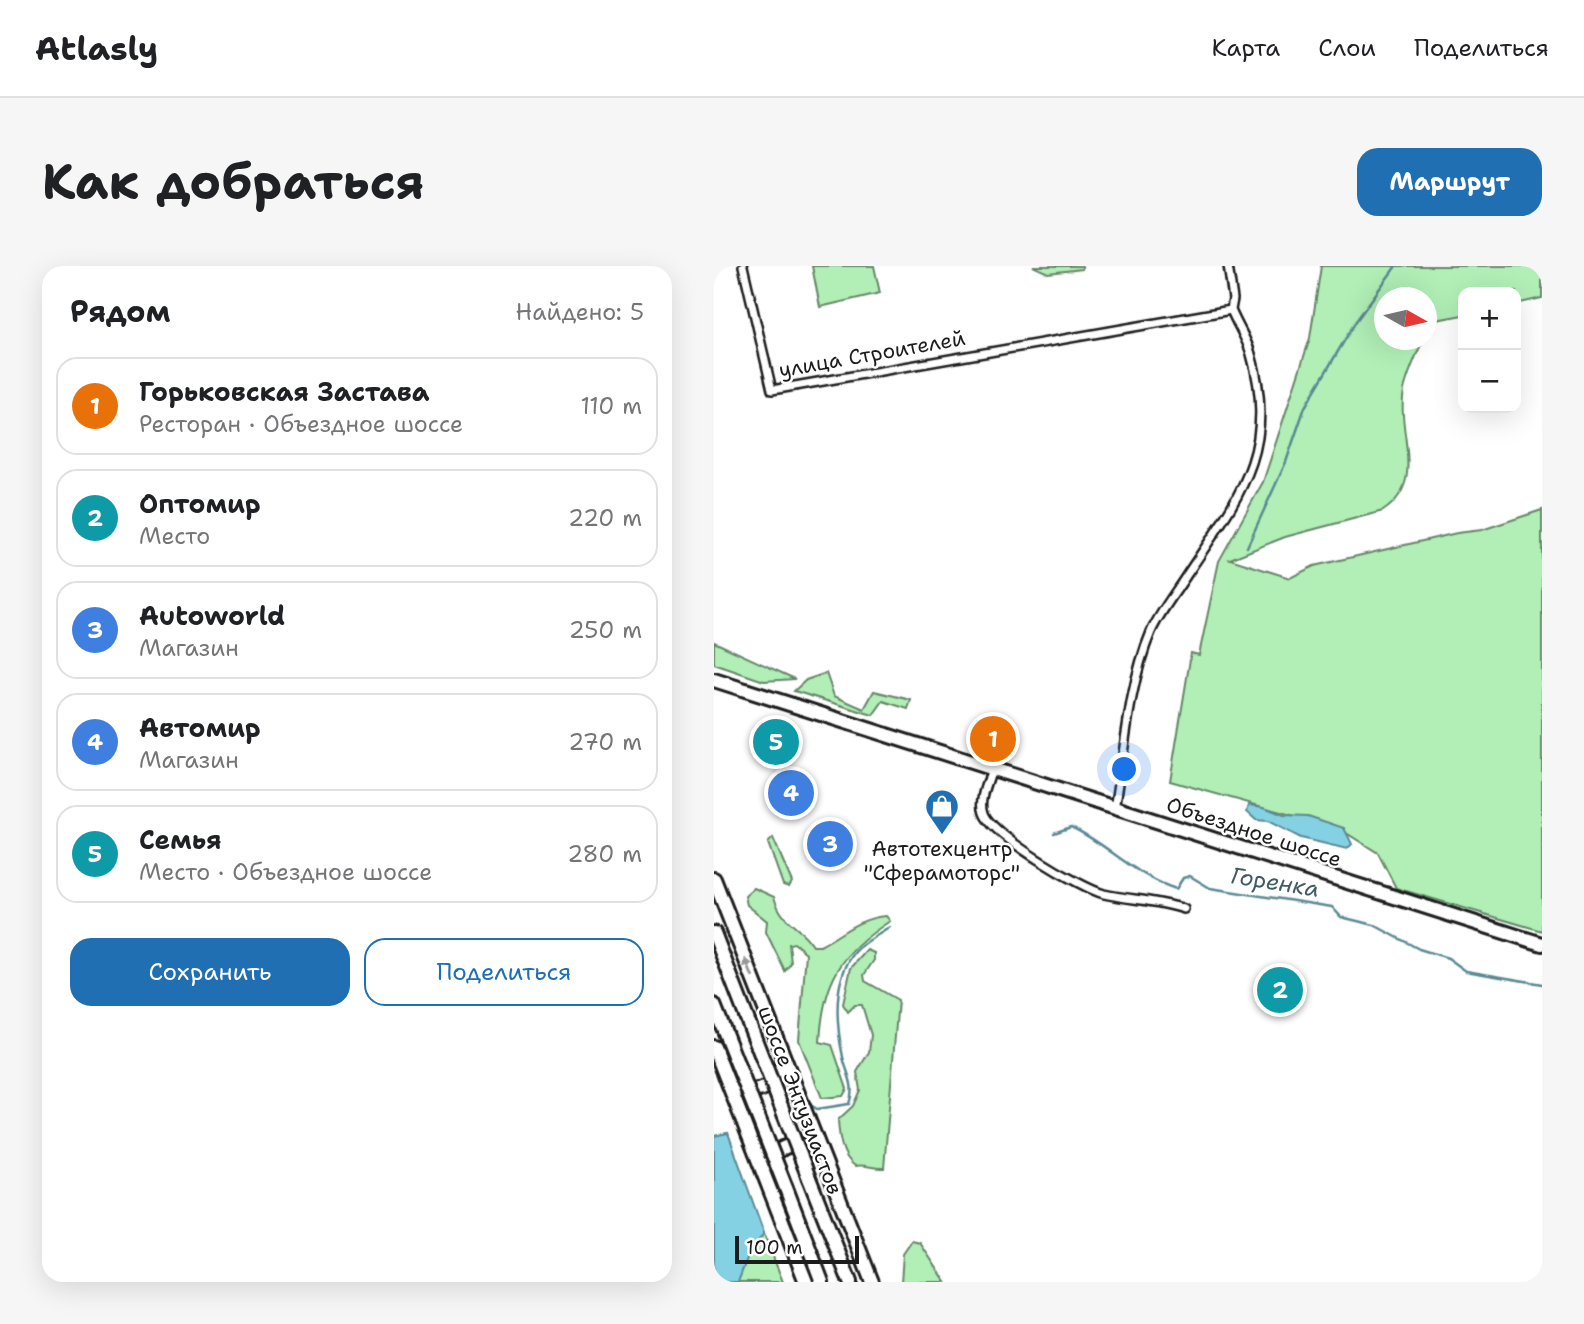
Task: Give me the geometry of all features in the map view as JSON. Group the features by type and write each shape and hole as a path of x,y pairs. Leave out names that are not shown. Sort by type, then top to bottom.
{"main road":[{"name":"Объездное шоссе","path":"714,681 1542,944"},
{"path":"714,879 872,1282"},
{"name":"шоссе Энтузиастов","path":"714,933 850,1282"},
{"path":"714,1005 822,1282"},
{"path":"714,1047 806,1282"},
{"path":"727,1079 743,1090 764,1089 779,1075 783,1054"},
{"path":"767,1181 771,1160 786,1146 807,1146 824,1158"}],"street":[{"name":"улица Строителей","path":"743,266 772,390 1062,337 1231,310"},
{"path":"1115,809 1133,694 1153,629 1239,498 1251,472 1259,439 1258,383 1250,350 1231,310 1233,299 1228,266"},
{"path":"991,771 983,812 1002,834 1077,884 1103,894 1161,901 1184,909"}],"green space":[{"path":"812,266 874,266 880,293 820,307"},
{"path":"1033,266 1082,266 1082,269 1048,273"},
{"path":"1321,266 1542,266 1542,298 1521,303 1521,287 1458,287 1458,316 1437,320 1437,287 1374,287 1374,350 1419,350 1404,390 1407,471 1404,486 1396,499 1383,511 1285,537 1230,559 1290,578 1314,566 1457,533 1482,530 1542,510 1542,931 1396,888 1378,853 1338,828 1170,781 1191,653 1199,655 1219,561 1263,482 1310,338"},
{"path":"714,642 795,679 764,681 714,664"},
{"path":"826,673 834,696 864,709 874,691 911,700 908,709 883,701 873,715 794,691 806,680"},
{"path":"773,838 792,882 789,887 783,885 768,843"},
{"path":"754,888 774,897 782,914 813,946 820,946 851,927 876,917 886,916 890,921 858,945 847,958 837,971 825,1002 820,1042 832,1045 847,1089 843,1096 822,1098 799,1040 806,953 794,943 789,944 791,963 785,971 766,932 767,921 747,905 745,896"},
{"path":"867,950 874,953 874,960 864,975 865,981 898,1000 884,1168 855,1166 850,1162 842,1145 838,1126 838,1120 853,1106 860,1090 857,1072 869,1052 871,1035 862,1005 855,1005 848,1012 843,1004 851,968"},
{"path":"728,1133 742,1178 783,1282 714,1282 714,1136"},
{"path":"912,1241 920,1243 946,1282 901,1282 903,1254"}],"water":[{"path":"1249,805 1264,807 1284,815 1308,816 1344,828 1352,844 1347,849 1301,838 1268,821 1256,820 1247,812"},
{"path":"728,1133 764,1233 748,1256 738,1282 714,1282 714,1136"}],"waterway":[{"path":"1247,547 1286,462 1305,407 1356,321 1396,266"},
{"name":"Горенка","path":"1054,833 1071,827 1148,876 1176,889 1183,878 1190,876 1210,888 1332,907 1341,917 1374,925 1419,949 1448,958 1466,971 1542,984"},
{"name":"Горенка","path":"809,1104 817,1109 849,1104 851,1086 843,1057 838,1017 842,976 855,952 890,927"}],"place":[{"name":"Горьковская Застава","path":"993,739"},
{"name":"Семья","path":"776,742"},
{"name":"Автомир","path":"791,793"},
{"name":"Автотехцентр \"Сферамоторс\"","path":"942,836"},
{"name":"Autoworld","path":"830,844"},
{"name":"Оптомир","path":"1280,990"}]}
